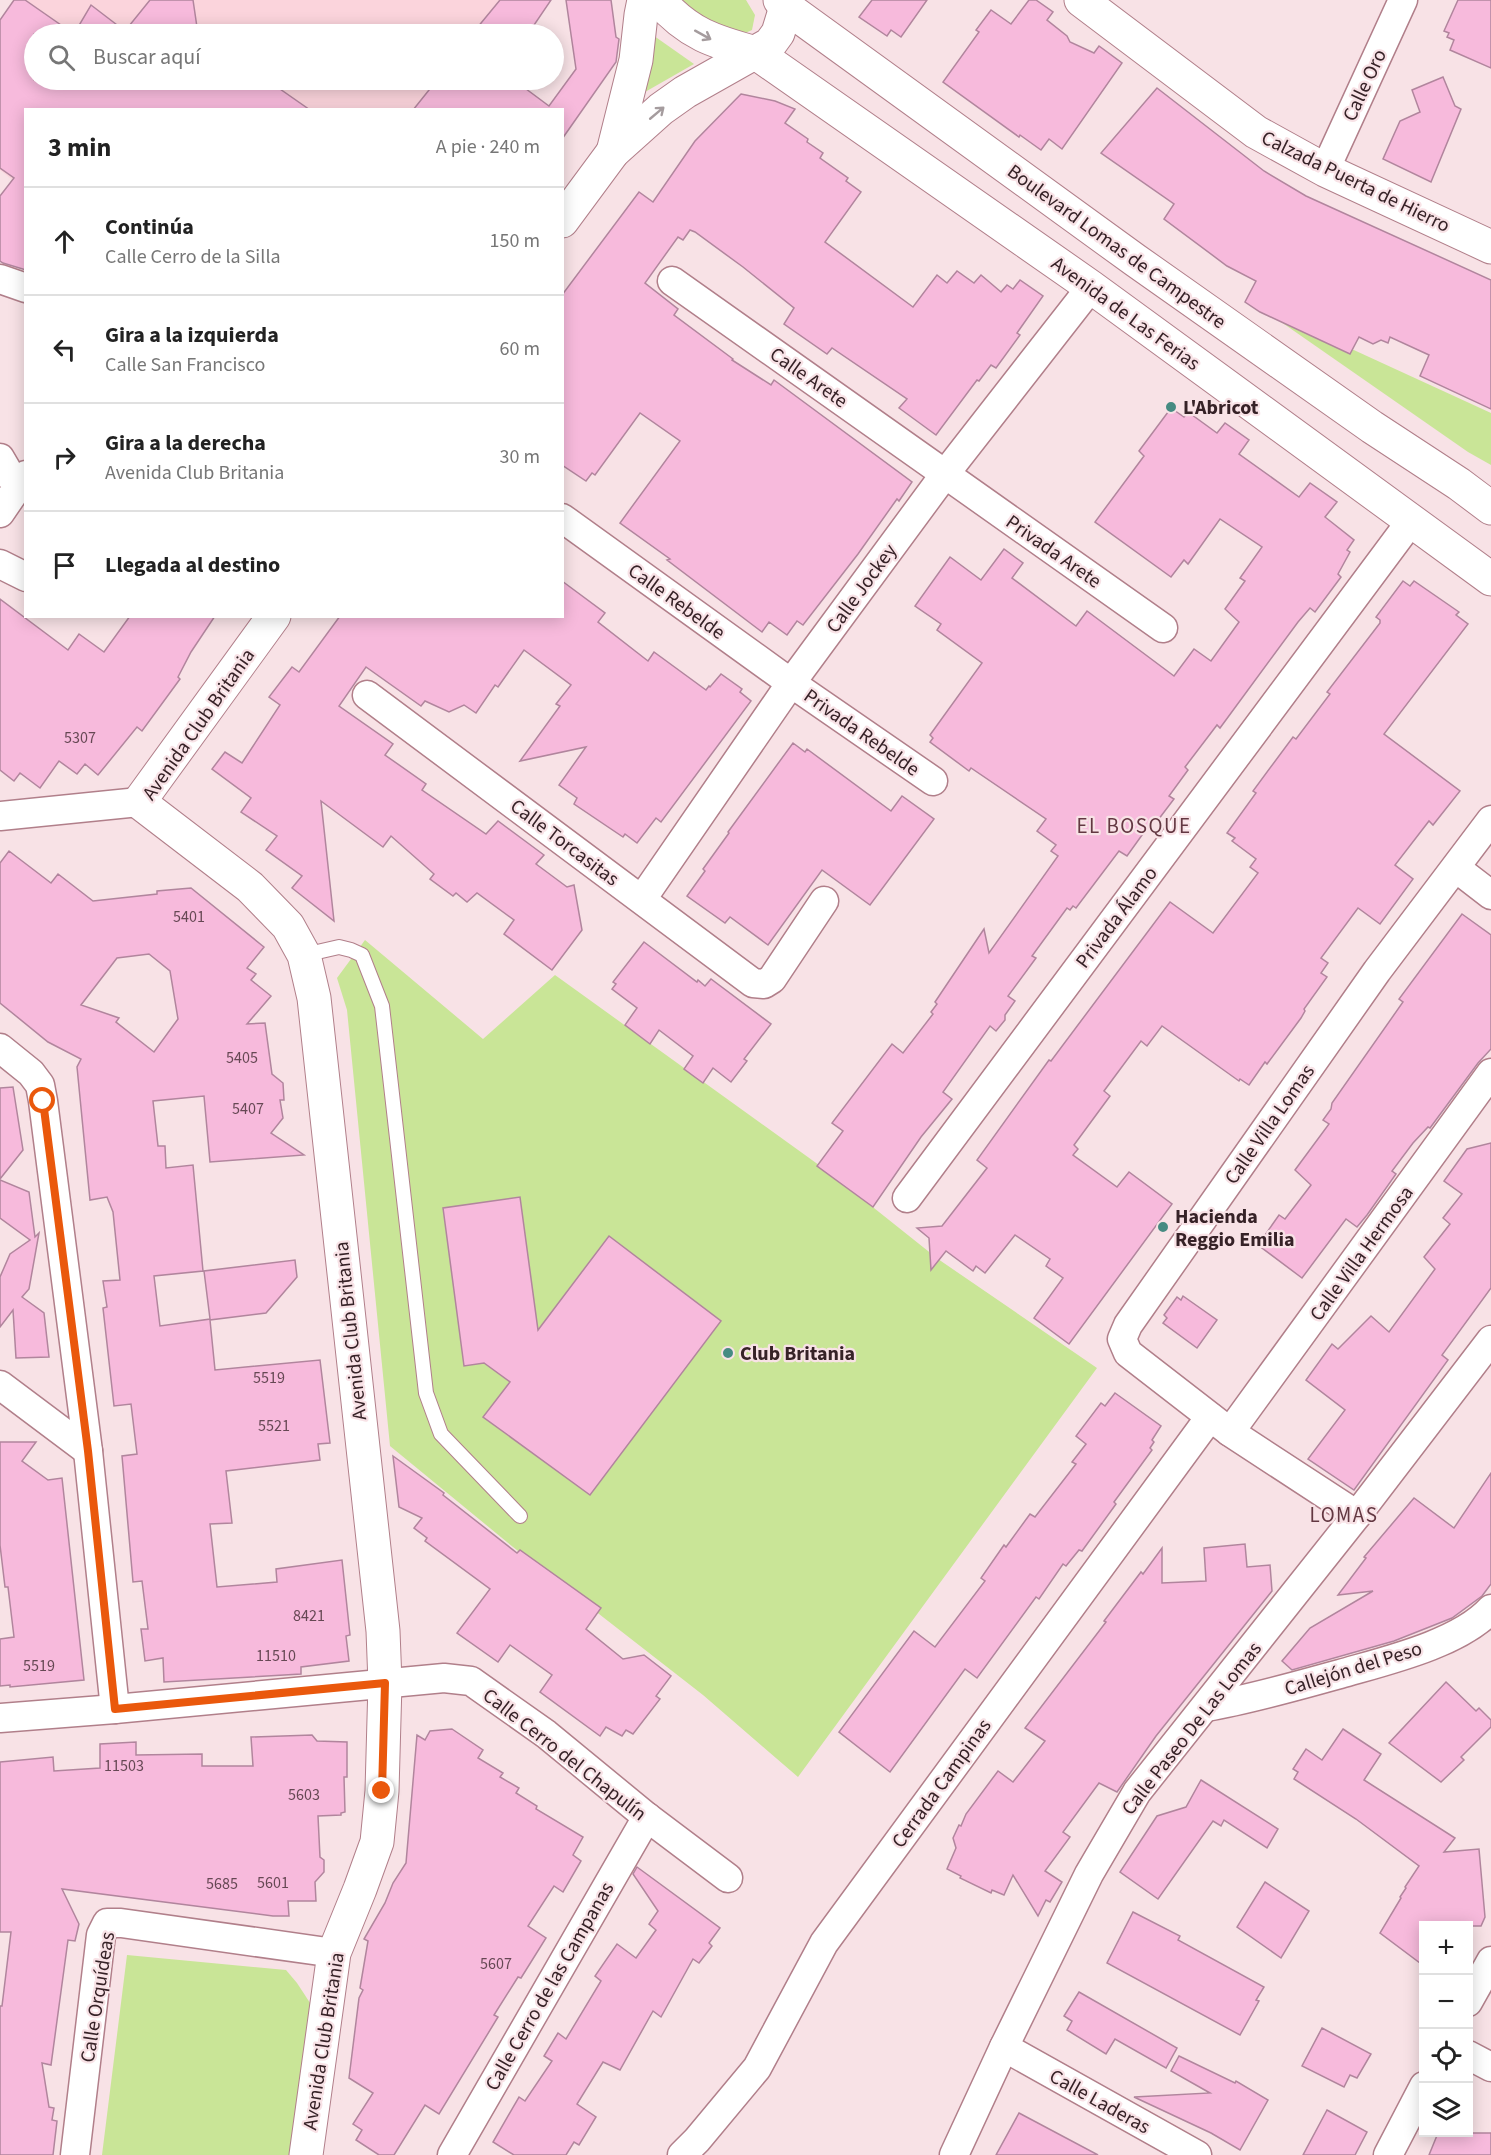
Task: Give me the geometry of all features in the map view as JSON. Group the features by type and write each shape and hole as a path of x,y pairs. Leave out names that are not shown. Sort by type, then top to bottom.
{"main road":[{"path":"613,152 636,60 644,0"},
{"path":"659,0 687,27 696,32 713,41 756,53"},
{"name":"Calzada Puerta de Hierro","path":"1081,0 1256,132 1325,170 1491,247"},
{"path":"564,218 613,152 661,109 685,92 770,44 778,33 783,3"},
{"name":"Boulevard Lomas de Campestre","path":"783,3 1144,266 1491,508"},
{"name":"Avenida de Las Ferias","path":"756,53 1091,287 1491,579"},
{"name":"Boulevard Lomas de Campestre","path":"1459,484 1491,497"},
{"name":"Avenida Club Britania","path":"273,618 140,802 250,887 288,926 304,955 314,998 383,1631 385,1683 382,1791 377,1842 334,1953 306,2155"}],"street":[{"name":"Calle Oro","path":"1325,170 1403,0"},
{"path":"0,279 24,287"},
{"name":"Calle Arete","path":"672,280 945,474"},
{"name":"Calle Jockey","path":"642,899 791,683 945,474 1091,287"},
{"path":"0,458 21,481 0,513"},
{"name":"Privada Arete","path":"945,474 1163,628"},
{"name":"Calle Rebelde","path":"564,519 791,683"},
{"name":"Privada Álamo","path":"907,1198 1411,521"},
{"path":"0,564 24,576"},
{"name":"Privada Rebelde","path":"791,683 933,781"},
{"name":"Calle Torcasitas","path":"367,695 753,983 764,984 772,979 824,901"},
{"path":"0,816 140,802"},
{"name":"Calle Villa Lomas","path":"1357,1515 1220,1425 1128,1353 1122,1339 1128,1325 1377,971 1491,820"},
{"path":"1456,868 1491,894"},
{"path":"0,1048 31,1073 40,1085 88,1451 115,1709"},
{"name":"Calle Villa Hermosa","path":"1220,1425 1491,1073"},
{"name":"Calle Paseo De Las Lomas","path":"954,2155 1089,1874 1131,1803 1491,1340"},
{"path":"0,1385 88,1451"},
{"name":"Cerrada Campinas","path":"682,2155 757,2068 824,1943 1220,1425"},
{"name":"Callejón del Peso","path":"1206,1707 1250,1699 1406,1655 1455,1635 1485,1616 1491,1609"},
{"name":"Calle Cerro del Chapulín","path":"0,1718 444,1677 471,1681 546,1734 647,1817 728,1878"},
{"name":"Calle Cerro de las Campanas","path":"452,2155 647,1817"},
{"name":"Calle Orquídeas","path":"75,2155 102,1935 107,1923 121,1923 334,1953"},
{"path":"1473,1993 1491,1961"},
{"name":"Calle Laderas","path":"1004,2047 1197,2155"},
{"path":"1473,2058 1491,2067"},
{"path":"1388,2155 1419,2096"}],"lane":[{"path":"304,955 339,947 362,956 382,1006 426,1393 441,1434 520,1516"}],"shaded area":[{"path":"17,0 551,0 535,24 24,24 24,90 490,90 478,108 24,108 24,189 0,170 0,23"}],"green space":[{"path":"681,0 746,0 755,15 752,30 743,34 718,34"},
{"path":"647,31 694,64 645,92"},
{"path":"1258,306 1491,413 1491,465 1468,452"},
{"name":"Club Britania","path":"365,940 483,1039 555,975 830,1173 938,1259 1097,1368 798,1777 703,1695 513,1547 390,1446 347,1010 337,978"},
{"path":"127,1955 286,1970 297,1983 314,2009 289,2155 102,2155"}],"building":[{"path":"14,0 25,0 60,24 24,24 24,90 281,90 307,108 24,108 24,269 0,261 0,196 14,178 0,168 0,20"},
{"path":"150,0 193,0 197,24 131,24"},
{"path":"500,0 551,0 535,24 480,24"},
{"path":"566,0 611,0 616,37 619,39 616,62 564,136 564,108 415,108 429,90 527,90 549,106 561,90 564,90 564,85 576,69"},
{"path":"872,0 927,0 901,37 891,30 887,36 859,17"},
{"path":"1029,0 1036,0 1053,12 1047,20 1067,36 1070,42 1094,53 1099,46 1122,63 1062,149 1049,139 1041,150 1020,135 1019,137 943,82 979,32 976,30 991,10 1011,24"},
{"path":"1458,0 1491,0 1491,68 1450,50 1454,40 1447,37 1449,33 1444,31"},
{"path":"91,5 116,24 80,24"},
{"path":"1443,77 1455,106 1461,109 1431,182 1383,159 1400,121 1420,112 1412,90"},
{"path":"1157,88 1264,171 1306,196 1491,280 1491,409 1420,376 1429,355 1390,337 1388,343 1381,340 1373,344 1359,337 1350,354 1260,312 1245,302 1256,281 1227,266 1164,219 1174,204 1101,153"},
{"path":"741,94 775,101 795,109 785,123 808,139 807,142 823,153 820,158 848,178 846,181 861,192 825,242 913,307 937,275 947,283 957,271 974,283 981,275 1001,292 1007,285 1013,289 1020,280 1043,296 1017,333 1020,335 996,368 991,365 979,381 977,380 936,435 899,408 907,399 832,348 827,354 784,324 794,308 743,267 695,232 690,230 683,240 678,237 645,283 678,309 674,315 732,360 771,385 774,380 912,482 803,625 797,621 787,635 769,622 762,632 667,560 670,559 620,523 680,441 640,413 595,475 592,473 586,481 564,466 564,292 639,192 653,202 695,141"},
{"path":"1171,408 1184,417 1188,412 1217,433 1225,423 1249,440 1239,454 1299,497 1310,483 1337,502 1325,517 1354,540 1347,550 1350,552 1338,574 1341,577 1315,612 1310,608 1298,622 1220,728 1217,725 1185,767 1188,770 1169,796 1174,799 1158,820 1155,817 1127,856 1119,851 1076,908 1073,906 1070,910 1067,908 1032,956 1036,958 1008,996 1015,1001 1005,1015 1005,1020 996,1031 990,1026 943,1092 952,1099 921,1137 873,1207 817,1166 843,1131 832,1123 892,1044 903,1053 933,1014 931,1012 937,1004 935,1002 984,929 989,953 1058,856 1051,851 1056,845 1037,831 1046,819 971,768 969,771 930,742 933,738 930,735 982,663 937,630 941,624 915,606 950,557 981,580 1004,549 1023,563 1012,578 1076,626 1087,611 1174,676 1194,649 1211,661 1239,622 1225,609 1245,581 1240,578 1262,547 1220,519 1188,564 1184,560 1171,577 1095,522 1144,456 1139,451"},
{"path":"1403,581 1410,586 1414,581 1459,612 1456,615 1468,624 1384,734 1460,791 1433,825 1429,821 1395,865 1413,879 1380,924 1358,908 1321,958 1328,963 1321,973 1327,977 1304,1009 1301,1018 1249,1085 1240,1079 1239,1081 1162,1026 1147,1046 1141,1041 1104,1091 1110,1096 1074,1145 1078,1149 1073,1155 1117,1187 1129,1172 1172,1204 1069,1344 1034,1318 1063,1278 1046,1266 1050,1259 1015,1235 985,1273 976,1266 973,1271 946,1251 931,1270 929,1238 917,1228 942,1226 987,1168 977,1160 1049,1060 1051,1061 1170,902 1213,933 1258,873 1250,867 1256,859 1232,841 1235,838 1227,833 1256,793 1253,791 1293,737 1296,739 1330,694 1327,692 1380,623 1376,617"},
{"path":"564,582 605,613 598,622 648,661 654,652 706,690 721,674 742,689 740,692 751,701 661,822 656,818 637,843 625,834 623,837 574,804 577,798 559,785 586,747 520,761 560,706 556,704 571,685 524,650 498,687 495,685 476,713 464,705 449,712 425,701 421,706 366,667 339,706 393,744 385,755 426,784 422,790 486,834 498,821 544,855 536,864 567,887 574,885 582,930 552,970 504,934 514,920 477,893 467,902 456,893 453,896 430,879 434,874 391,836 383,847 321,801 334,921 292,888 302,876 266,850 277,836 241,812 251,798 212,769 225,752 242,763 280,705 269,697 292,667 299,672 339,618 564,618"},
{"path":"0,599 68,650 79,634 104,652 129,618 214,618 191,652 178,677 180,679 142,731 137,727 98,775 85,764 77,774 59,761 40,788 20,773 14,781 0,770"},
{"path":"793,743 805,752 807,749 891,811 902,796 934,819 870,905 822,870 768,945 730,917 725,923 687,896 728,832"},
{"path":"9,851 51,883 58,874 93,901 191,888 264,947 247,968 256,974 251,980 271,996 247,1024 265,1023 272,1074 283,1083 284,1100 280,1100 283,1118 271,1133 304,1155 210,1162 204,1096 153,1101 158,1146 165,1146 166,1168 193,1165 203,1271 154,1276 160,1326 210,1319 204,1271 295,1260 297,1277 266,1313 210,1320 215,1370 320,1360 330,1443 318,1444 320,1460 226,1471 232,1523 210,1524 217,1587 277,1582 276,1569 342,1560 350,1635 346,1636 349,1661 301,1667 301,1674 164,1682 163,1658 145,1661 141,1629 148,1629 142,1581 133,1582 122,1456 137,1454 131,1404 114,1406 103,1308 107,1307 103,1281 120,1280 113,1212 107,1197 90,1200 77,1067 81,1059 48,1042 0,1003 0,863","holes":["149,954 170,971 178,1019 154,1052 116,1022 119,1018 81,1005 117,958"]},
{"path":"1462,914 1491,935 1491,1049 1430,1128 1428,1127 1413,1143 1392,1171 1396,1174 1367,1215 1357,1227 1346,1219 1302,1278 1258,1245 1279,1215 1285,1219 1311,1185 1295,1170 1329,1124 1323,1120 1331,1109 1332,1103 1403,1002 1399,999"},
{"path":"644,942 697,982 698,980 705,986 711,979 771,1024 744,1059 747,1061 731,1082 713,1068 703,1083 684,1069 693,1056 659,1030 650,1044 625,1025 637,1008 612,989 616,984 613,982"},
{"path":"13,1087 23,1150 0,1179 0,1088"},
{"path":"1491,1143 1491,1288 1442,1355 1448,1360 1354,1490 1308,1459 1345,1410 1306,1380 1332,1344 1338,1349 1371,1316 1389,1332 1435,1269 1424,1257 1450,1224 1443,1218 1462,1194 1444,1181 1467,1149"},
{"path":"0,1180 29,1192 35,1237 39,1233 29,1289 22,1297 44,1313 49,1357 16,1358 13,1310 0,1327 0,1277 10,1254 30,1240 0,1218"},
{"path":"520,1197 538,1330 609,1236 721,1321 590,1495 483,1417 510,1382 484,1363 464,1366 443,1208"},
{"path":"1183,1296 1217,1320 1197,1348 1163,1323 1167,1318 1164,1315 1177,1297 1181,1300"},
{"path":"1115,1393 1161,1426 1152,1440 1154,1442 1150,1448 1152,1450 1082,1551 1079,1550 1066,1566 1063,1564 1039,1599 1036,1597 977,1678 965,1669 890,1772 839,1732 914,1631 935,1647 985,1581 981,1578 1004,1545 1006,1547 1030,1514 1035,1517 1076,1464 1072,1462 1086,1444 1076,1436 1101,1403 1105,1406"},
{"path":"0,1442 36,1442 22,1461 48,1480 62,1478 84,1680 0,1686 0,1639 14,1637 0,1545"},
{"path":"393,1456 444,1493 443,1495 517,1553 520,1550 601,1608 586,1629 623,1659 644,1655 671,1676 656,1696 660,1699 633,1734 626,1730 622,1736 606,1727 600,1736 540,1692 552,1675 510,1645 498,1662 457,1633 490,1589 425,1541 427,1538 414,1528 422,1518 399,1507"},
{"path":"1491,1473 1491,1584 1482,1596 1452,1618 1394,1641 1292,1670 1282,1661 1310,1628 1373,1591 1338,1595 1366,1558 1364,1557 1414,1498 1454,1528"},
{"path":"1245,1544 1247,1567 1270,1565 1272,1591 1156,1736 1117,1792 1099,1783 1063,1832 1070,1837 1045,1871 1062,1882 1050,1902 1046,1900 1038,1916 1013,1875 1004,1895 992,1890 991,1893 947,1869 956,1848 953,1838 966,1814 998,1771 1013,1782 1045,1741 1025,1728 1141,1572 1143,1574 1162,1548 1162,1583 1206,1581 1204,1548"},
{"path":"1446,1682 1476,1711 1479,1708 1491,1720 1491,1727 1461,1757 1464,1760 1441,1782 1389,1743"},
{"path":"452,1729 483,1750 478,1758 503,1773 500,1777 519,1788 516,1793 537,1806 536,1809 583,1837 573,1855 581,1861 563,1892 554,1886 528,1926 546,1938 494,2015 498,2017 439,2114 425,2105 394,2155 379,2155 356,2140 362,2130 353,2124 373,2093 349,2078 359,1998 363,1990 360,1988 368,1941 364,1939 406,1863 417,1735 425,1740 430,1731"},
{"path":"1343,1729 1381,1754 1364,1780 1455,1838 1444,1852 1479,1849 1485,1917 1481,1926 1473,1926 1473,1921 1419,1921 1419,1962 1380,1933 1419,1866 1356,1819 1294,1779 1298,1772 1293,1769 1306,1749 1322,1760"},
{"path":"312,1735 317,1741 347,1742 347,1777 344,1777 345,1812 341,1815 318,1816 320,1857 324,1860 324,1872 315,1882 316,1901 288,1901 289,1916 273,1916 62,1889 79,1924 75,1941 68,1940 51,2065 42,2063 49,2107 54,2108 52,2120 57,2121 53,2155 0,2155 0,2006 2,2006 11,1932 0,1932 0,1762 53,1757 54,1771 100,1768 100,1744 136,1742 136,1755 202,1754 202,1766 253,1766 251,1737"},
{"path":"1201,1780 1278,1829 1267,1848 1224,1820 1221,1826 1213,1821 1158,1899 1120,1872 1157,1816 1186,1807"},
{"path":"637,1867 720,1928 709,1943 712,1946 699,1963 693,1959 661,2017 653,2011 620,2070 603,2062 577,2104 596,2117 579,2145 574,2142 566,2155 514,2155 493,2142 519,2097 525,2101 552,2061 544,2056 558,2033 566,2039 601,1981 595,1976 617,1944 636,1958 656,1930 649,1924 658,1911 633,1874"},
{"path":"1265,1882 1309,1911 1281,1958 1237,1927"},
{"path":"1133,1912 1180,1936 1178,1940 1264,1987 1240,2035 1107,1963"},
{"path":"1079,1992 1177,2048 1166,2068 1115,2039 1106,2054 1067,2030 1072,2021 1064,2016"},
{"path":"1322,2028 1371,2054 1357,2078 1350,2075 1344,2087 1302,2066"},
{"path":"1179,2056 1235,2083 1236,2081 1268,2100 1240,2150 1211,2133 1134,2097 1210,2093 1171,2071"},
{"path":"1327,2110 1367,2132 1355,2155 1303,2155"},
{"path":"1019,2113 1098,2155 996,2155"},
{"path":"1473,2133 1491,2133 1491,2155 1429,2155 1436,2137 1473,2137"}],"place":[{"name":"L'Abricot","path":"1171,407"},
{"name":"Hacienda Reggio Emilia","path":"1163,1227"},
{"name":"Club Britania","path":"728,1353"}],"district":[{"name":"EL BOSQUE","path":"1134,826"},
{"name":"LOMAS","path":"1344,1515"}],"route":[{"path":"43,1101 88,1451 115,1709 385,1683 382,1791"}]}
